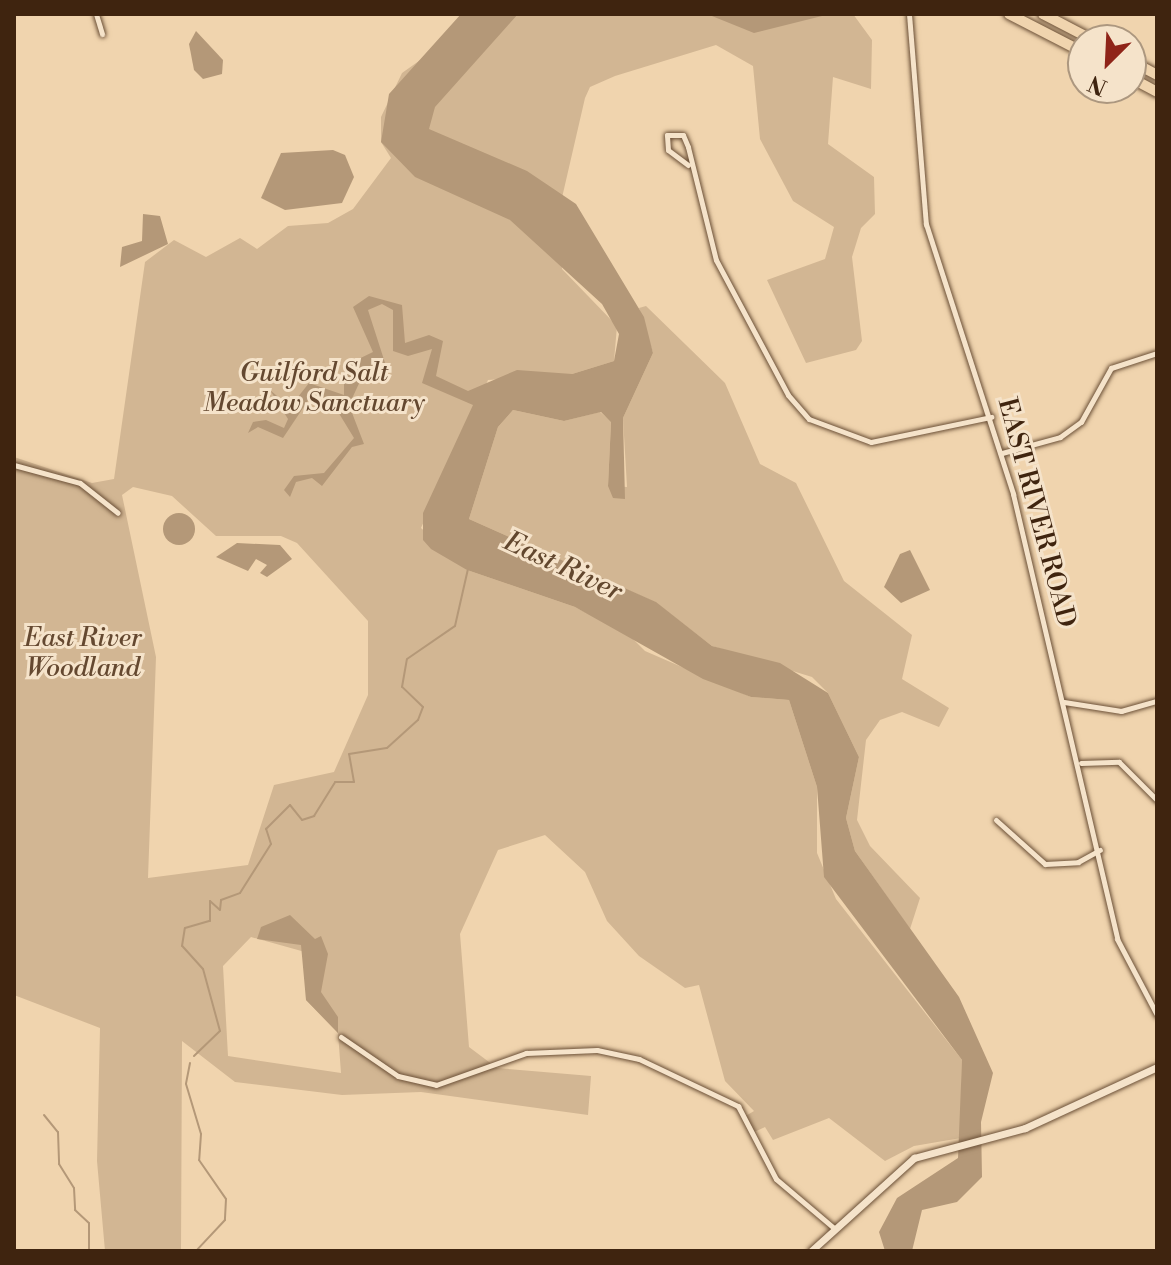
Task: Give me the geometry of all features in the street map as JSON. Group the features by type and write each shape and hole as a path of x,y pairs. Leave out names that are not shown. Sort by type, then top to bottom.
{"highway":[{"path":"1009,14 1067,44"},
{"path":"1043,14 1067,26"}],"street":[{"path":"96,14 102,34"},
{"name":"EAST RIVER ROAD","path":"909,14 919,86 921,204 1002,453 1081,763 1123,958 1157,1015"},
{"path":"688,165 668,150 667,135 683,135 688,165 716,260 788,395 809,419 871,442 991,417"},
{"path":"1002,453 1060,437 1081,422 1111,368 1157,353"},
{"path":"14,465 80,483 118,513"},
{"path":"1064,702 1121,711 1157,701"},
{"path":"1081,763 1119,762 1157,800"},
{"path":"996,820 1045,864 1078,862 1100,850"},
{"path":"341,1037 398,1076 436,1085 526,1053 597,1050 639,1059 738,1106 776,1179 834,1228"},
{"path":"811,1251 914,1158 988,1140 1157,1067"}],"green space":[{"name":"Guilford Salt Meadow Sanctuary","path":"485,14 853,14 872,40 871,89 833,77 828,144 874,177 875,214 861,228 852,257 862,341 856,350 806,363 767,280 825,259 834,227 793,201 760,139 753,66 716,45 615,76 590,87 585,98 561,202 562,269 617,326 614,361 572,374 488,380 421,528 467,570 575,607 628,634 645,651 751,697 789,700 817,787 817,853 836,899 962,1060 961,1138 914,1146 885,1161 829,1118 773,1140 765,1127 752,1133 744,1117 754,1111 725,1081 699,985 685,988 639,956 607,921 585,872 545,835 498,850 460,934 469,1047 497,1068 591,1076 588,1115 421,1092 342,1095 235,1082 182,1041 181,1251 105,1251 97,1161 100,1028 14,995 14,457 92,483 114,479 145,262 174,240 206,257 240,238 257,249 288,226 328,223 353,209 391,158 381,142 381,117 402,73","holes":["133,487 172,496 216,536 281,536 297,543 368,621 368,695 334,772 274,785 248,865 148,878 156,657 122,495","251,937 305,952 306,1000 338,1033 341,1073 228,1056 223,966"]},
{"path":"646,306 725,383 760,464 796,483 844,581 912,635 902,679 949,708 939,727 902,712 880,720 866,740 857,820 870,846 920,898 910,929 855,851 846,818 859,757 828,693 812,677 712,646 655,602 469,519 498,427 513,410 564,421 600,412 611,421 608,486 627,487 623,418 653,353 639,308"}],"water":[{"name":"East River","path":"461,14 518,14 435,107 429,129 527,171 576,204 644,317 653,353 623,418 625,499 613,498 608,486 611,422 601,412 564,421 513,410 498,427 469,519 656,602 712,646 780,663 828,693 859,757 846,818 855,851 959,997 993,1073 981,1122 982,1177 957,1202 922,1210 912,1251 885,1251 879,1232 897,1198 958,1158 962,1060 824,877 817,787 789,700 751,697 703,679 575,607 467,570 431,549 423,540 423,513 473,405 422,383 432,349 408,356 393,351 393,310 382,304 368,310 387,369 375,382 362,377 349,405 364,444 352,447 322,486 312,478 296,482 290,497 284,490 294,476 324,473 354,438 332,402 313,393 283,438 258,427 248,433 253,422 266,420 284,428 288,419 270,390 290,407 309,383 344,395 344,366 373,352 353,307 369,296 402,305 405,343 429,335 443,341 436,376 468,391 517,370 572,374 614,361 619,334 602,304 510,220 415,177 381,142 389,94"},
{"path":"707,14 830,14 754,33"},
{"path":"196,31 223,60 222,74 203,79 194,70 189,44"},
{"path":"333,150 345,155 354,177 342,203 285,210 261,198 281,153"},
{"path":"143,214 160,216 168,244 120,267 122,247 142,241"},
{"path":"179,513 190,518 195,529 190,540 179,545 168,540 163,529 168,518"},
{"path":"237,543 280,545 292,559 267,577 260,573 267,565 256,559 248,571 216,557"},
{"path":"910,550 930,590 901,603 884,587 900,554"},
{"path":"290,915 315,939 321,936 328,954 321,992 338,1017 338,1033 306,1000 301,945 257,939 261,927"}],"waterway":[{"path":"194,1056 220,1031 203,969 182,946 185,928 210,921 210,901 220,910 221,900 240,893 271,844 266,829 290,805 302,820 314,816 335,782 354,782 349,754 387,748 418,720 423,707 402,687 407,659 455,626 468,569"},
{"path":"190,1063 186,1084 201,1134 199,1160 226,1199 225,1220 196,1251"},
{"path":"44,1115 58,1132 59,1164 74,1188 75,1210 89,1223 89,1251"}],"park label":[{"name":"East River Woodland","path":"83,654"}]}
